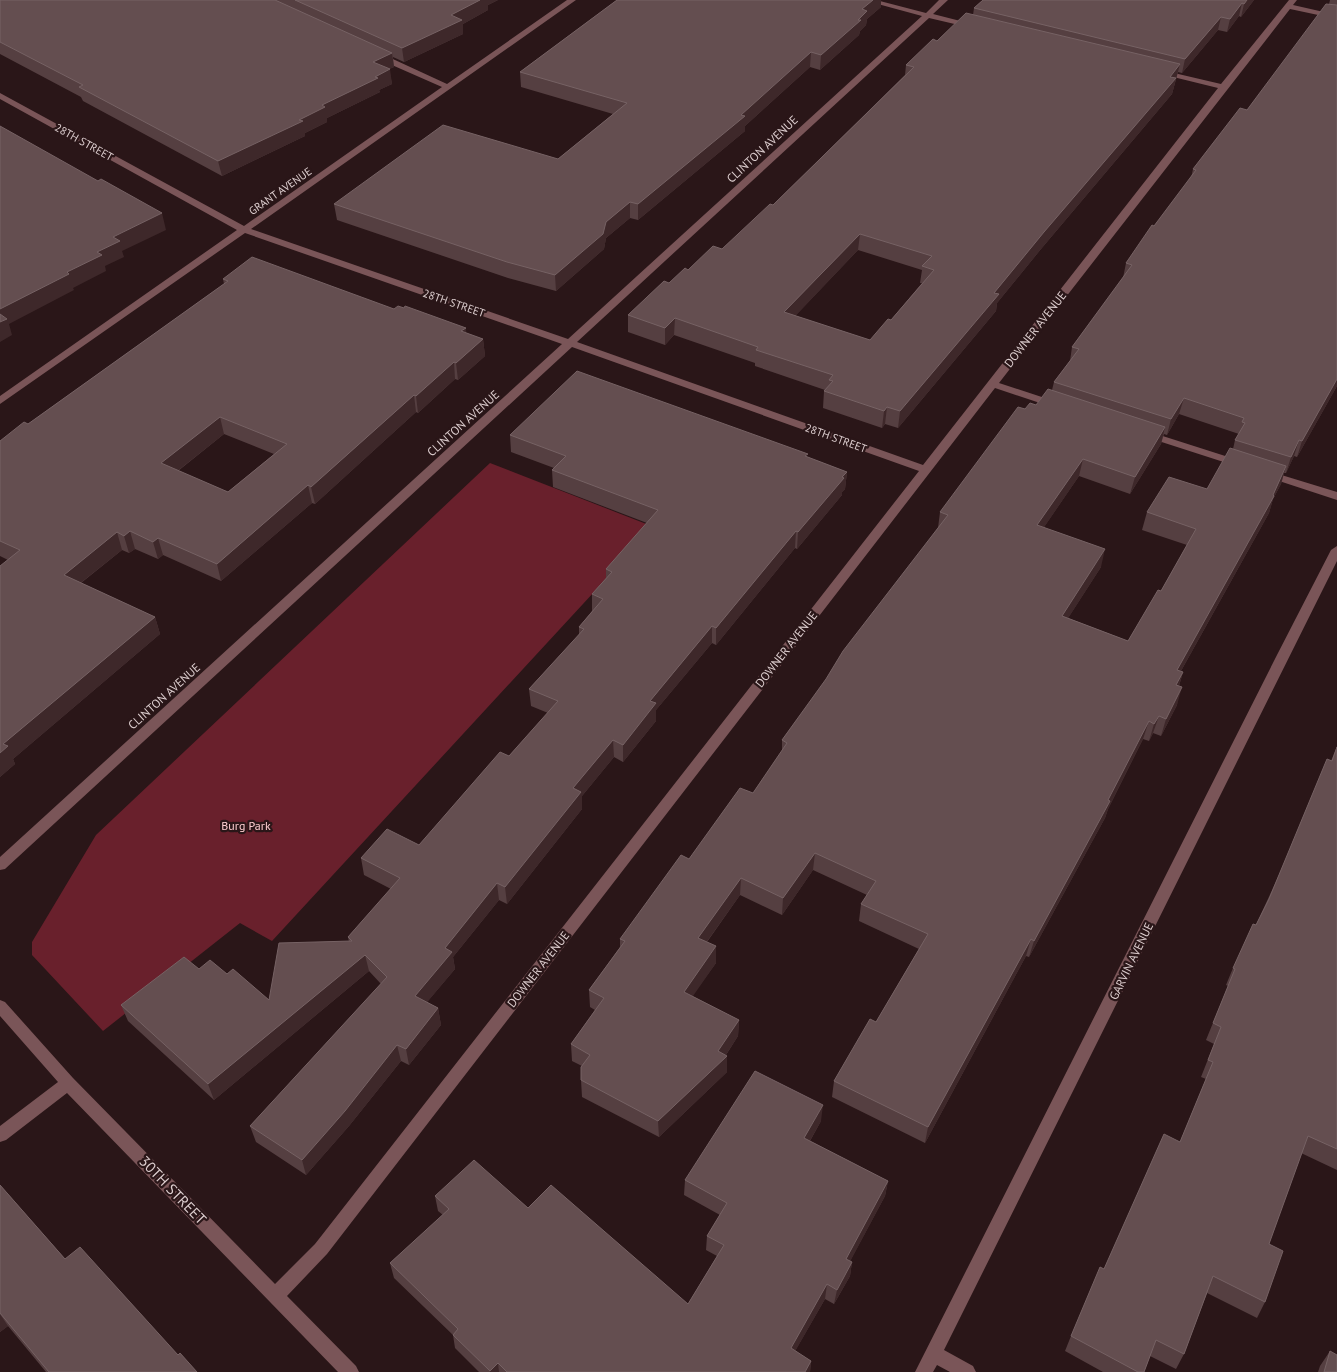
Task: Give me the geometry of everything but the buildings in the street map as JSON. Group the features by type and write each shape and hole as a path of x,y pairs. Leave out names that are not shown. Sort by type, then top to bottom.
{"street":[{"name":"GRANT AVENUE","path":"0,401 572,0"},
{"path":"866,0 986,30"},
{"name":"CLINTON AVENUE","path":"0,865 944,0"},
{"path":"1290,3 1337,17"},
{"name":"DOWNER AVENUE","path":"276,1295 321,1249 1290,3"},
{"path":"370,51 448,87"},
{"path":"1156,70 1223,87"},
{"name":"28TH STREET","path":"0,96 244,230 570,343 926,470"},
{"path":"992,384 1067,408"},
{"path":"1132,430 1337,496"},
{"name":"GARVIN AVENUE","path":"924,1372 1337,550"},
{"name":"30TH STREET","path":"0,1006 68,1083 350,1372"},
{"path":"0,1135 68,1083"},
{"path":"934,1353 968,1372"}],"green space":[{"name":"Burg Park","path":"490,463 654,527 272,941 240,923 103,1031 32,955 32,942 96,835"}]}
